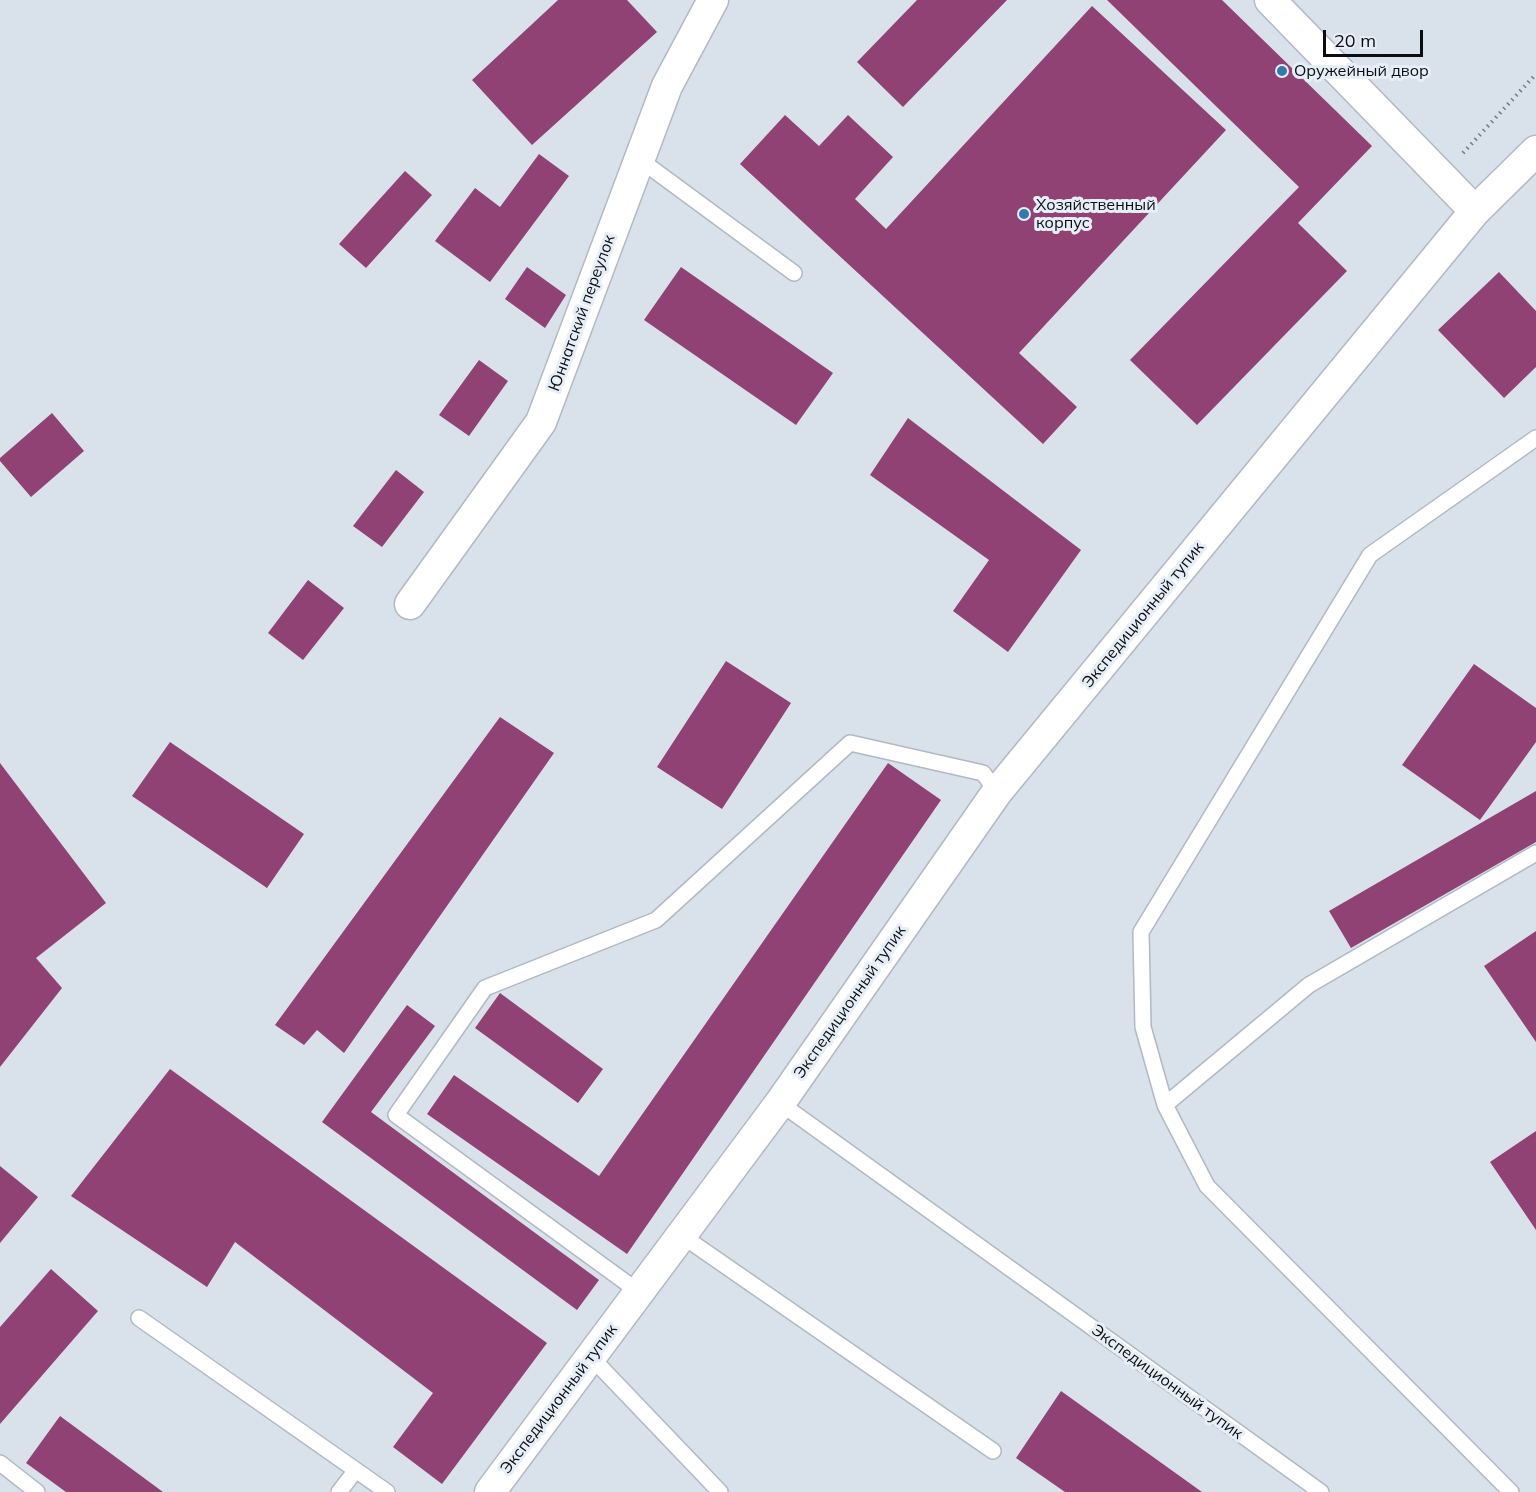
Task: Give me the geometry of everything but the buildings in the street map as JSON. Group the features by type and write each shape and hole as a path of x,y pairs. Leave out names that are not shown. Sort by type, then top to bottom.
{"street":[{"name":"Юннатский переулок","path":"410,604 541,422 667,86 713,0"},
{"path":"1270,0 1475,211"},
{"name":"Экспедиционный тупик","path":"490,1492 780,1103 997,792 1475,211 1536,151"}],"lane":[{"path":"639,159 794,273"},
{"path":"1511,1492 1207,1186 1165,1105 1143,1027 1141,932 1370,555 1536,438"},
{"path":"639,1292 396,1115 485,988 656,920 850,743 982,772 997,792"},
{"path":"1165,1105 1309,985 1536,854"},
{"name":"Экспедиционный тупик","path":"780,1103 1321,1492"},
{"path":"681,1235 993,1451"},
{"path":"139,1318 387,1492"},
{"path":"591,1357 720,1492"},
{"path":"0,1463 37,1492"},
{"path":"339,1492 356,1470"}],"path":[{"path":"1442,177 1536,74"}],"place":[{"name":"Оружейный двор","path":"1282,71"},
{"name":"Хозяйственный корпус","path":"1024,214"}]}
